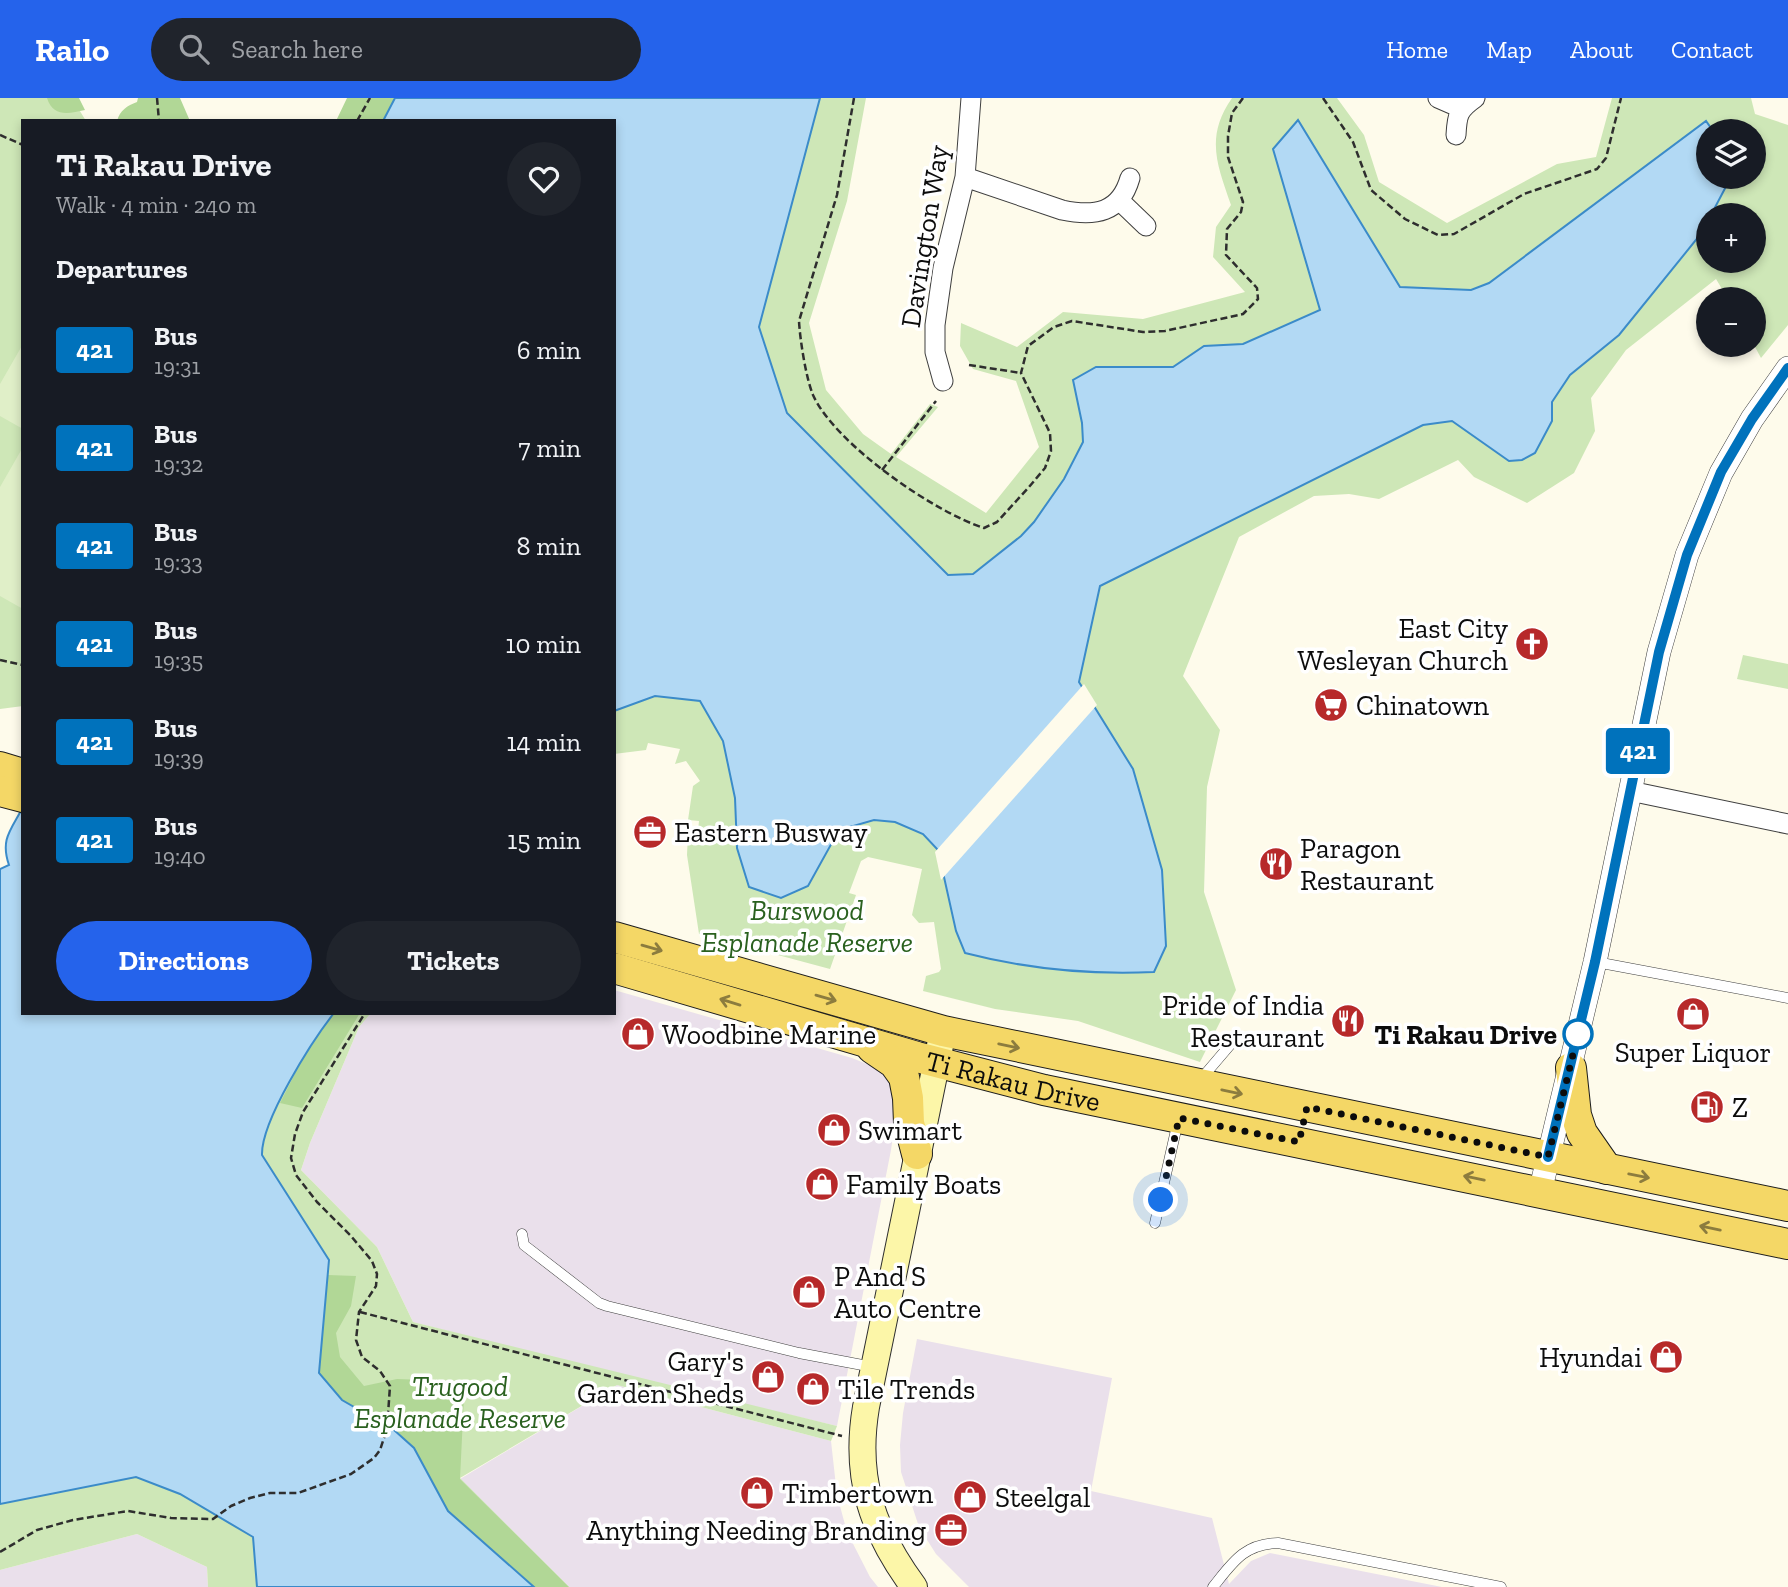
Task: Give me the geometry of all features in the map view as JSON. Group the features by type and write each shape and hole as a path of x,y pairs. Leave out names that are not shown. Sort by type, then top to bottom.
{"main road":[{"path":"7,775 21,794"},
{"name":"Ti Rakau Drive","path":"616,938 943,1031 1196,1085 1303,1125 1541,1192 1788,1244"},
{"name":"Ti Rakau Drive","path":"616,969 936,1063 1044,1090 1179,1118 1303,1125 1548,1157 1788,1206"},
{"path":"914,1587 888,1548 875,1522 863,1471 863,1422 943,1031"},
{"path":"863,1042 894,1063 904,1077 909,1123 917,1154"},
{"path":"1571,1068 1576,1115 1582,1133 1607,1170"}],"street":[{"name":"Davington Way","path":"943,381 935,352 935,325 943,268 965,177 971,98"},
{"path":"1438,98 1468,103 1456,122 1456,135"},
{"path":"965,177 1077,213 1104,211 1120,201 1130,178"},
{"path":"1120,201 1146,226"},
{"path":"1541,1192 1595,962 1659,652 1687,555 1721,472 1752,419 1788,368"},
{"path":"1630,791 1788,824"}],"lane":[{"path":"1595,962 1788,998"},
{"path":"1196,1085 1230,1045"},
{"path":"1155,1223 1179,1118"},
{"path":"522,1234 524,1245 599,1303 799,1353 874,1367"},
{"path":"1213,1587 1236,1558 1250,1548 1266,1544 1278,1544 1502,1587"}],"path":[{"path":"157,98 159,119"},
{"path":"358,119 370,98"},
{"path":"855,98 838,195 799,321 800,340 813,394 856,450 882,470 962,521 984,528 997,522 1045,468 1051,451 1050,433 1021,373 1028,346 1054,327 1072,321 1143,332 1165,331 1243,314 1258,299 1257,288 1226,255 1227,229 1241,212 1243,202 1228,157 1232,113 1243,98"},
{"path":"1322,98 1353,142 1371,190 1405,219 1438,235 1454,234 1524,194 1597,169 1606,158 1621,98"},
{"path":"0,135 21,144"},
{"path":"970,365 1021,373"},
{"path":"882,470 936,401"},
{"path":"0,660 21,665"},
{"path":"0,1552 37,1530 73,1520 128,1511 171,1518 213,1519 231,1506 250,1498 270,1493 298,1493 351,1475 374,1458 380,1450 387,1429 390,1386 380,1371 362,1357 356,1340 359,1312 376,1286 377,1273 372,1261 317,1202 296,1175 291,1158 295,1134 303,1112 364,1015"},
{"path":"359,1312 845,1436"}],"shaded area":[{"path":"616,991 852,1058 879,1069 891,1082 897,1107 837,1426 612,1373 413,1322 377,1247 301,1170 359,1027 369,1015 616,1015"},
{"path":"917,1339 1112,1378 1091,1491 1212,1518 1229,1584 1251,1561 1270,1553 1442,1587 969,1587 936,1554 919,1527 901,1472 903,1413"},
{"path":"617,1385 831,1441 837,1495 847,1532 878,1587 569,1587 460,1479"},
{"path":"137,1534 207,1567 208,1587 0,1587 0,1570"}],"green space":[{"path":"0,98 72,98 85,119 21,119 21,706 0,709"},
{"path":"47,98 79,98 85,110 62,113 53,108"},
{"path":"138,98 180,98 189,119 118,119 122,111 137,102"},
{"path":"347,98 395,98 384,119 337,119"},
{"name":"Burswood Esplanade Reserve","path":"669,98 866,98 847,201 809,323 826,390 863,434 891,454 930,404 938,407 896,457 986,513 1039,447 1016,381 973,369 960,346 961,323 1017,347 1063,312 1143,319 1245,292 1213,257 1216,227 1231,205 1218,163 1216,138 1218,125 1232,98 1337,98 1364,135 1379,182 1447,223 1557,164 1596,157 1612,98 1751,98 1755,114 1788,125 1788,325 1766,352 1766,287 1721,287 1716,279 1706,287 1696,287 1696,295 1626,350 1591,398 1595,431 1574,473 1527,503 1474,477 1458,460 1379,499 1349,494 1314,496 1239,537 1183,676 1220,730 1207,787 1204,892 1236,990 1200,1062 1078,1021 995,1009 923,991 926,976 941,969 934,922 919,923 912,915 922,869 868,857 861,861 849,893 856,895 830,969 699,934 687,855 688,833 698,831 699,821 688,820 693,786 700,781 686,761 675,764 680,749 648,743 646,750 616,754 616,169"},
{"path":"21,347 21,428 0,416 0,384"},
{"path":"21,450 21,608 0,596 0,487"},
{"path":"1743,655 1788,664 1788,689 1737,679"},
{"name":"Trugood Esplanade Reserve","path":"223,1015 369,1015 359,1027 301,1170 377,1247 413,1322 837,1426 831,1441 617,1385 460,1478 569,1587 208,1587 207,1567 137,1534 0,1570 0,1330"},
{"path":"332,1015 359,1015 302,1108 280,1103 312,1040"},
{"name":"Trugood Esplanade Reserve","path":"328,1275 356,1276 351,1306 336,1333 340,1357 364,1386 397,1379 449,1381 464,1396 460,1479 569,1587 534,1587 448,1511 414,1448 394,1430 342,1400 319,1373"}],"water":[{"path":"395,98 820,98 759,327 787,413 948,575 973,574 1021,536 1064,479 1083,442 1073,380 1096,367 1173,367 1204,346 1243,344 1320,310 1273,149 1298,120 1400,287 1471,290 1489,283 1696,128 1696,189 1725,189 1717,203 1696,203 1696,240 1619,335 1570,375 1552,402 1552,421 1535,453 1522,460 1509,461 1452,421 1423,425 1100,586 1079,682 1133,769 1162,870 1166,946 1154,972 1082,972 1035,967 965,953 956,931 938,850 923,834 895,822 874,820 839,830 808,886 781,898 749,887 737,848 735,798 723,741 700,701 655,696 616,710 616,119 384,119"},
{"path":"21,811 21,1015 333,1015 289,1082 270,1122 262,1155 329,1260 319,1373 342,1400 394,1430 414,1448 448,1511 534,1587 257,1587 253,1537 180,1494 136,1477 0,1504 0,869 9,865 6,841"}],"pier":[{"path":"1084,684 1097,705 941,880 935,852"}],"bus line":[{"name":"421","path":"1548,1157 1595,962 1659,652 1687,555 1721,472 1752,419 1788,368"}],"place":[{"name":"East City Wesleyan Church","path":"1532,644"},
{"name":"Chinatown","path":"1331,705"},
{"name":"Eastern Busway","path":"650,832"},
{"name":"Paragon Restaurant","path":"1276,864"},
{"name":"Super Liquor","path":"1693,1014"},
{"name":"Pride of India Restaurant","path":"1348,1021"},
{"name":"Woodbine Marine","path":"638,1034"},
{"name":"Ti Rakau Drive","path":"1578,1034"},
{"name":"Z","path":"1707,1107"},
{"name":"Swimart","path":"834,1130"},
{"name":"Family Boats","path":"822,1184"},
{"name":"P And S Auto Centre","path":"809,1292"},
{"name":"Hyundai","path":"1666,1357"},
{"name":"Gary's Garden Sheds","path":"768,1377"},
{"name":"Tile Trends","path":"813,1389"},
{"name":"Timbertown","path":"757,1493"},
{"name":"Steelgal","path":"970,1497"},
{"name":"Anything Needing Branding","path":"951,1530"}],"route":[{"path":"1161,1200 1179,1118 1299,1142 1307,1107 1548,1157 1578,1034"}]}
